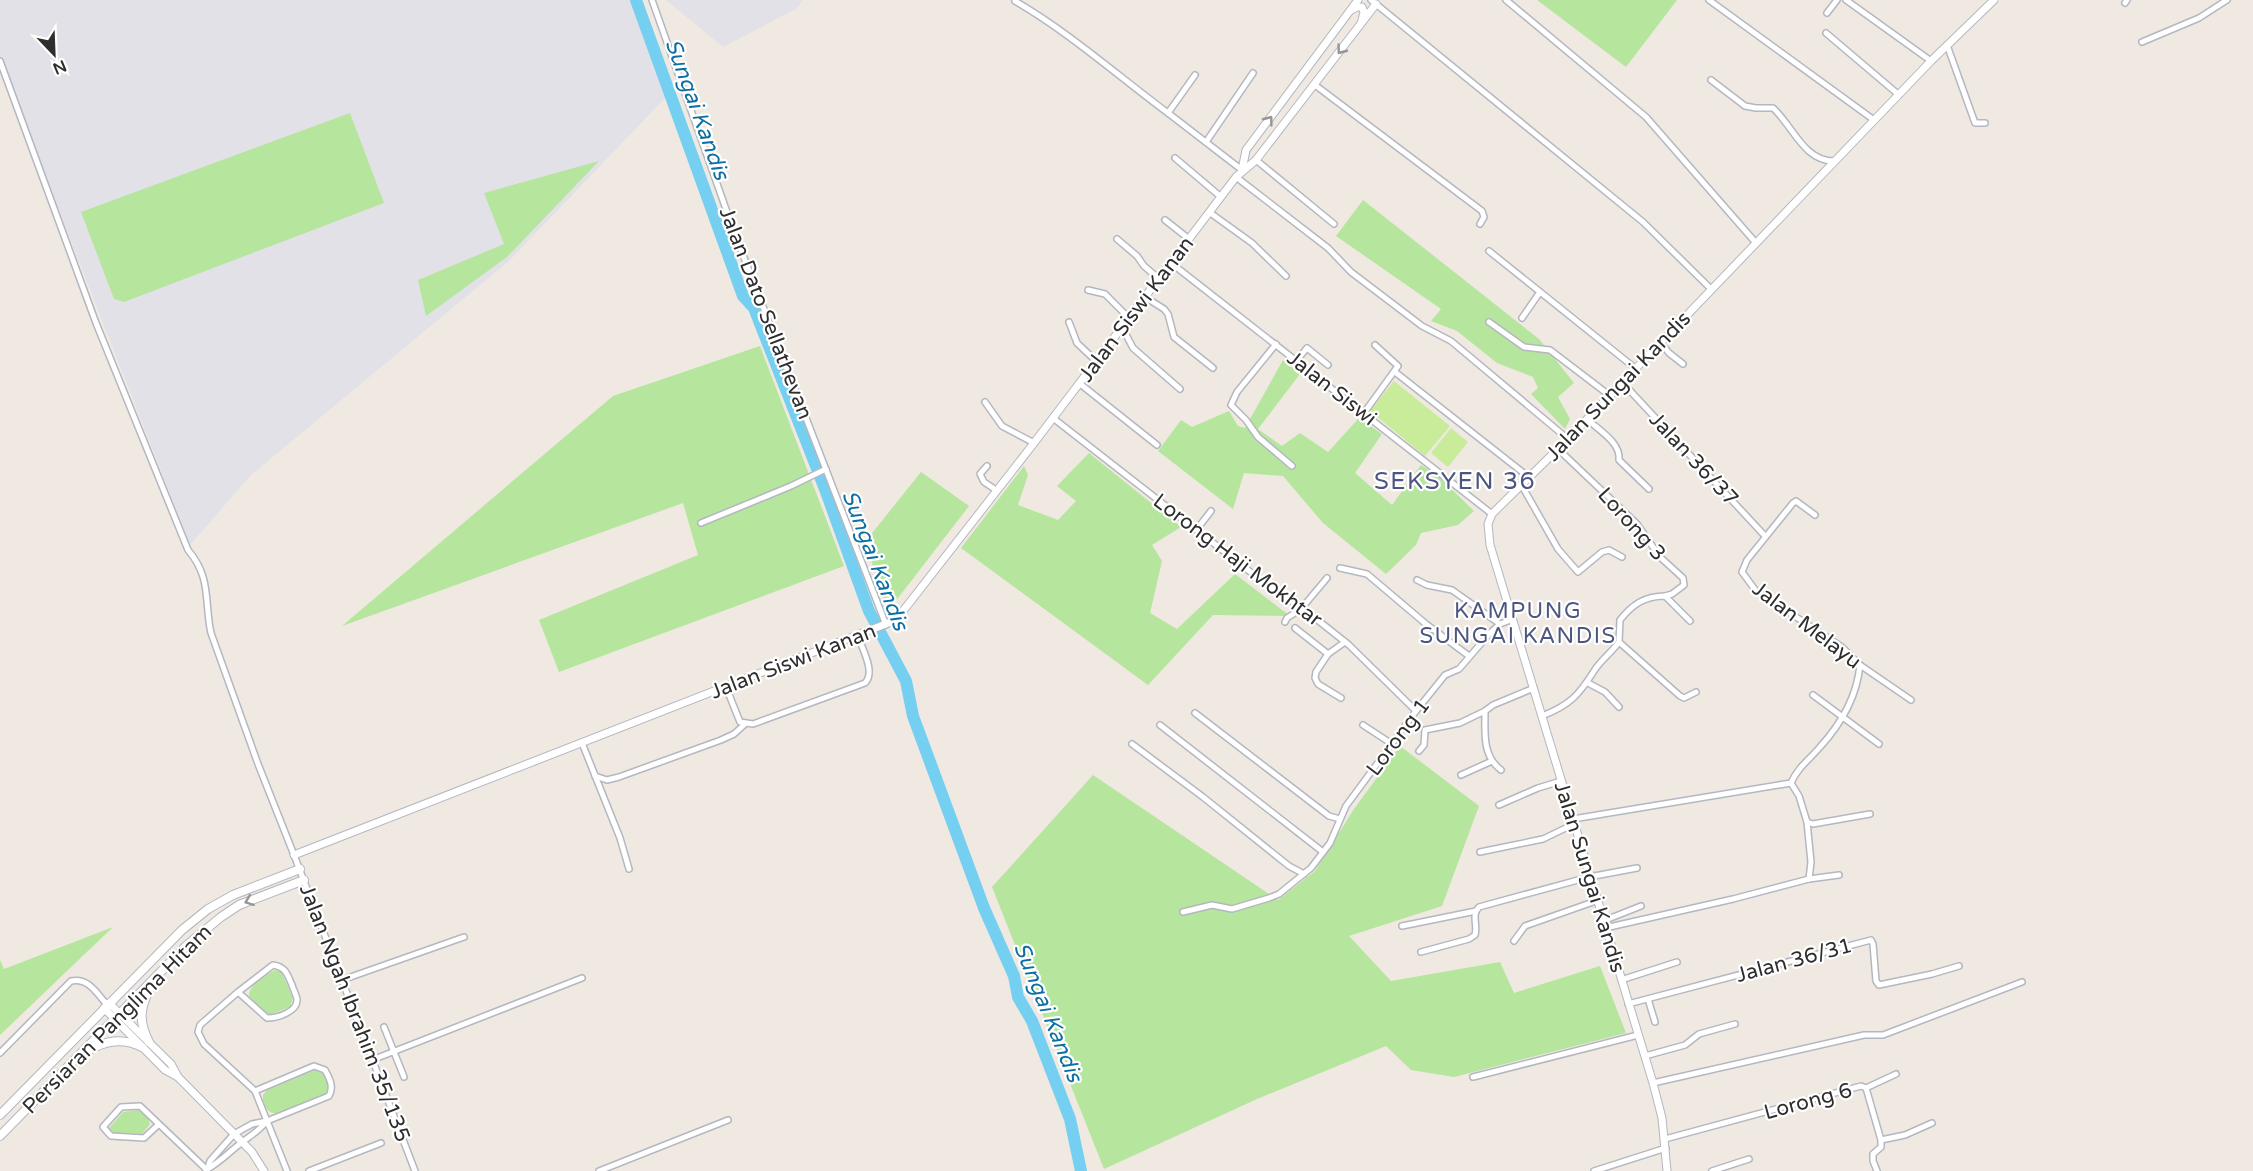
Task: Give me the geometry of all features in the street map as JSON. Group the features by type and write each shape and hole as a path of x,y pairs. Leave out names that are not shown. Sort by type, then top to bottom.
{"main road":[{"name":"Persiaran Panglima Hitam","path":"0,1115 182,930 208,909 233,895 300,869"},
{"name":"Persiaran Panglima Hitam","path":"0,1136 187,945 221,916 239,905 304,880"},
{"path":"149,1042 141,1024 140,1013 144,1000 158,975"},
{"path":"78,1056 101,1043 121,1040 142,1047"}],"street":[{"name":"Jalan Dato Sellathevan","path":"652,0 733,229 885,625"},
{"name":"Jalan Siswi Kanan","path":"1242,170 1246,150 1358,0"},
{"path":"1506,0 1646,117 1756,243"},
{"path":"1709,0 1874,120"},
{"path":"1827,13 1837,0"},
{"path":"1846,0 1931,61"},
{"name":"Jalan Sungai Kandis","path":"1667,1171 1662,1118 1653,1083 1490,545 1488,524 1492,514 1568,439 1931,61 1994,0"},
{"path":"2142,42 2199,18 2220,7 2227,0"},
{"path":"1015,1 1062,30 1095,58 1242,170"},
{"path":"1374,2 1643,222 1711,289"},
{"name":"Jalan Siswi Kanan","path":"294,855 896,620 1236,177 1256,160 1315,85 1362,23 1374,2"},
{"path":"1349,12 1362,7 1364,12 1362,23"},
{"path":"1826,33 1899,95"},
{"path":"1947,45 1975,123 1985,123"},
{"name":"Jalan Ngah Ibrahim 35/135","path":"0,61 23,128 147,453 204,582 208,597 208,620 211,633 258,764 415,1171"},
{"path":"1206,142 1253,74"},
{"path":"1168,113 1195,75"},
{"path":"1711,80 1745,106 1773,108 1800,144 1822,161 1835,161"},
{"path":"1315,85 1482,211 1484,217 1480,224"},
{"path":"1175,158 1221,197"},
{"path":"1256,160 1334,224"},
{"path":"1236,177 1328,248 1351,272 1422,326 1451,341 1568,439"},
{"path":"1209,212 1252,243 1287,276"},
{"path":"1165,220 1189,239"},
{"path":"1117,240 1137,256 1144,266 1158,278"},
{"path":"1489,251 1635,368"},
{"name":"Jalan Siswi","path":"1171,263 1492,514"},
{"path":"1088,290 1104,294 1129,318"},
{"path":"1522,318 1540,292"},
{"path":"1145,297 1168,314 1174,337 1213,368"},
{"path":"1069,322 1077,343 1096,361"},
{"path":"1489,322 1524,347 1550,350 1610,395"},
{"path":"1122,327 1133,348 1180,389"},
{"path":"1660,342 1683,364"},
{"path":"1276,344 1237,392 1231,405 1258,437 1292,466"},
{"path":"1364,413 1398,366 1375,345"},
{"path":"1297,360 1307,348 1328,366"},
{"path":"1395,372 1530,478"},
{"name":"Jalan 36/37","path":"1622,382 1765,536"},
{"path":"1079,383 1157,445"},
{"path":"985,402 1002,426 1034,443"},
{"name":"Lorong Haji Mokhtar","path":"1053,418 1345,642 1416,711"},
{"path":"1587,419 1616,445 1620,452 1619,460 1649,489"},
{"name":"Lorong 3","path":"1542,716 1571,701 1588,683 1595,669 1619,642 1620,621 1628,611 1646,598 1672,594 1684,585 1683,578 1660,557 1629,516 1558,449"},
{"path":"987,466 980,474 984,482 996,490"},
{"path":"701,524 824,470"},
{"path":"1522,486 1558,549 1578,573 1602,552 1609,550 1622,556"},
{"name":"Jalan Melayu","path":"1815,515 1797,501 1765,536 1742,567 1743,577 1756,591 1842,647 1860,665 1911,700"},
{"path":"1197,529 1211,511"},
{"path":"1340,568 1368,574 1426,624 1469,656"},
{"path":"1285,622 1287,618 1301,609 1328,578"},
{"path":"1417,580 1427,585 1452,590 1500,624"},
{"path":"1665,596 1690,621"},
{"name":"Lorong 1","path":"1183,912 1212,905 1232,909 1269,898 1279,894 1304,874 1335,834 1347,806 1445,675 1459,669 1500,624 1513,619"},
{"path":"1295,628 1328,654"},
{"path":"726,687 740,722 753,724 865,683 870,670 858,636"},
{"path":"1341,698 1318,684 1315,678 1316,672 1328,654 1345,642"},
{"path":"1619,642 1680,696 1684,698 1696,692"},
{"path":"1791,783 1796,772 1830,736 1843,717 1856,687 1860,665"},
{"path":"1859,675 1868,670"},
{"path":"1588,683 1605,692 1619,707"},
{"path":"1419,751 1424,745 1425,730 1460,723 1493,705 1534,688"},
{"path":"1813,695 1879,744"},
{"path":"1485,711 1485,745 1492,761 1502,770"},
{"path":"1195,713 1329,816 1340,819"},
{"path":"595,776 607,780 620,777 721,740 734,734 745,724"},
{"path":"1363,724 1392,744"},
{"path":"1160,725 1323,852"},
{"path":"582,743 620,838 629,869"},
{"path":"1132,744 1289,866 1304,874"},
{"path":"1461,775 1492,761"},
{"path":"1499,805 1561,781"},
{"path":"1480,852 1543,839 1573,821 1791,783"},
{"path":"1791,783 1799,796 1807,822 1811,862 1809,879"},
{"path":"1807,822 1813,824 1870,814"},
{"path":"1402,926 1476,910 1479,907 1589,876 1637,868"},
{"path":"1604,925 1733,899 1809,879 1839,875"},
{"path":"1514,941 1525,926 1596,901"},
{"path":"1604,925 1641,906"},
{"path":"1421,952 1469,939 1475,935 1476,910"},
{"path":"342,980 464,937"},
{"name":"Jalan 36/31","path":"1628,1004 1871,940 1876,981 1879,984 1932,974 1959,966"},
{"path":"1621,980 1677,962"},
{"path":"238,992 267,1018 274,1018 289,1012 297,1002 286,970 281,966 273,965 238,992 200,1025 198,1032 204,1044 255,1091 287,1171"},
{"path":"372,1060 582,978"},
{"path":"0,1053 71,981 80,979 88,983 142,1047 165,1070 178,1077"},
{"path":"1653,1083 1864,1035 1883,1035 2022,982"},
{"path":"1648,999 1655,1022"},
{"path":"117,1016 149,1042 171,1064 178,1077 242,1142 261,1164 264,1171"},
{"path":"1645,1056 1685,1046 1699,1035 1735,1024"},
{"path":"384,1027 404,1077"},
{"path":"1473,1077 1638,1035"},
{"path":"206,1170 210,1161 234,1134 252,1124 267,1122 329,1096 332,1091 325,1070 314,1066 255,1091"},
{"path":"1866,1088 1896,1074"},
{"name":"Lorong 6","path":"1594,1171 1665,1143 1861,1086 1866,1088 1881,1140 1881,1147 1873,1155 1877,1171"},
{"path":"158,1125 144,1138 111,1136 103,1127 121,1107 140,1106 206,1170"},
{"path":"599,1171 728,1120"},
{"path":"206,1170 216,1166 242,1142 256,1134 267,1122"},
{"path":"1881,1140 1905,1135 1932,1124"},
{"path":"309,1171 381,1143"},
{"path":"1712,1171 1749,1159"}],"shaded area":[{"path":"0,0 633,0 668,95 509,261 251,475 190,545 0,60"},
{"path":"666,0 803,0 796,9 723,47"}],"green space":[{"path":"1537,0 1677,0 1626,67"},
{"path":"350,113 384,203 124,302 114,299 81,212"},
{"path":"599,161 507,257 426,316 418,280 504,244 484,193"},
{"path":"1363,200 1539,339 1574,383 1558,397 1570,419 1565,429 1531,394 1538,388 1533,377 1497,363 1457,331 1431,321 1441,309 1336,236"},
{"path":"760,346 844,566 559,672 539,620 698,555 683,503 342,626 613,396"},
{"path":"1283,360 1300,374 1258,429 1282,446 1300,433 1328,452 1359,418 1382,434 1355,473 1392,505 1421,465 1439,477 1474,511 1458,525 1421,533 1416,545 1386,574 1323,523 1283,476 1244,473 1233,509 1158,451 1181,420 1192,427 1229,411 1238,426 1245,428"},
{"path":"1394,381 1450,426 1425,456 1370,411"},
{"path":"1451,428 1468,442 1448,467 1431,453"},
{"path":"1089,453 1181,527 1152,545 1162,561 1150,613 1177,629 1235,574 1290,616 1213,615 1148,685 961,548 1024,466 1028,475 1018,505 1058,520 1076,501 1057,486"},
{"path":"921,472 969,506 888,611 865,542"},
{"path":"1400,746 1479,806 1442,906 1349,936 1391,981 1500,962 1514,993 1600,966 1626,1033 1454,1077 1411,1070 1386,1046 1257,1099 1104,1169 992,887 1093,775 1278,900 1315,871 1354,809"},
{"path":"113,927 0,1035 0,960 4,969"},
{"path":"275,970 281,971 293,998 290,1007 269,1015 249,997 254,984"},
{"path":"315,1070 324,1074 328,1086 325,1094 278,1114 266,1108 263,1095 267,1090"},
{"path":"138,1110 148,1118 150,1124 142,1134 114,1133 109,1128 123,1112"}],"waterway":[{"name":"Sungai Kandis","path":"636,0 743,296 754,308 825,489 869,611 906,681 913,716 984,908 1014,976 1018,997 1032,1021 1070,1119 1081,1171"}],"district":[{"name":"SEKSYEN 36","path":"1455,481"},
{"name":"KAMPUNG SUNGAI KANDIS","path":"1518,622"}]}
